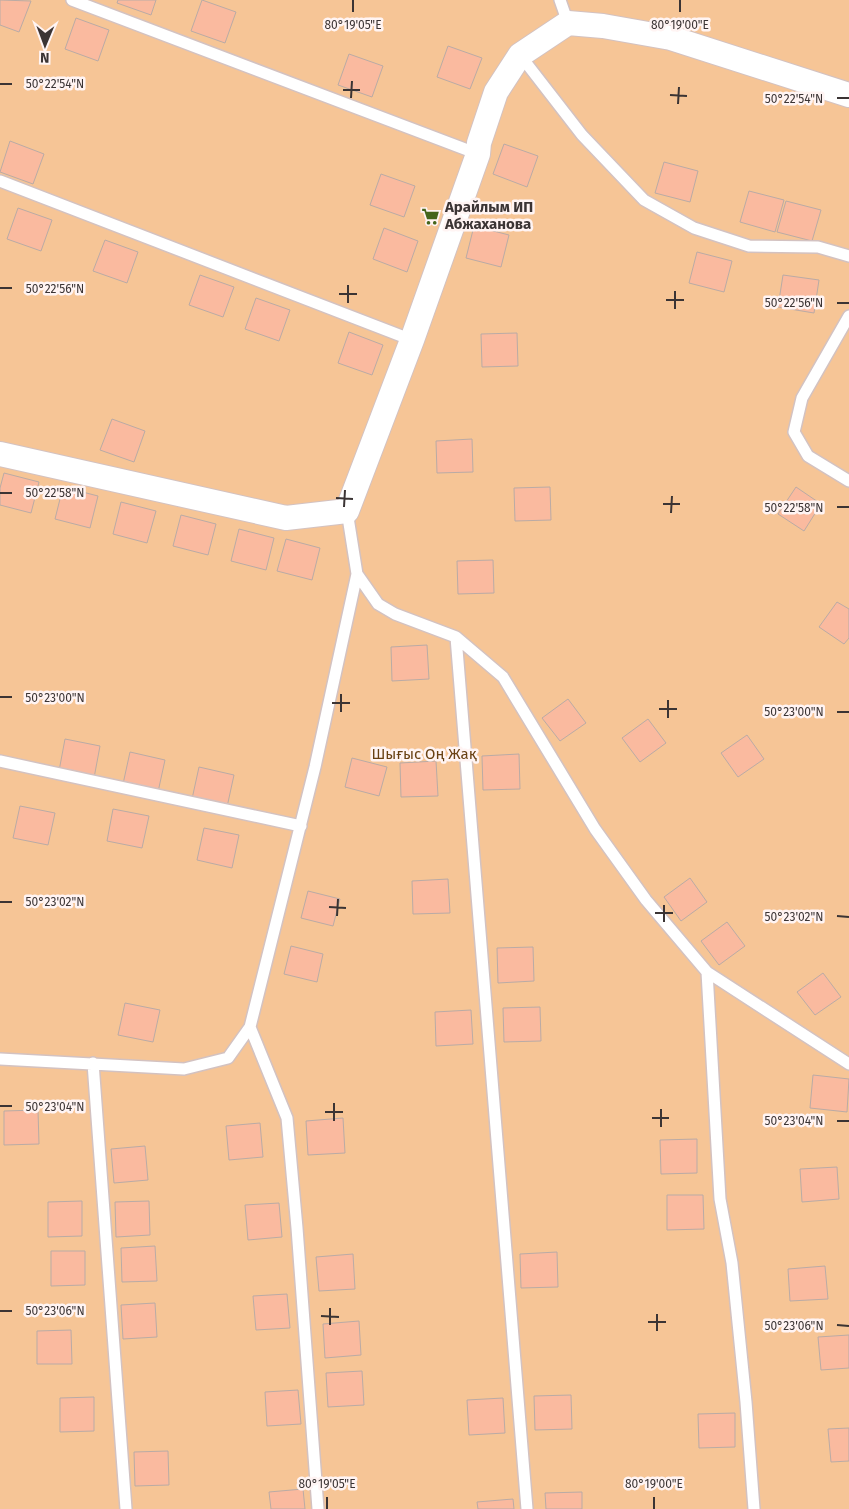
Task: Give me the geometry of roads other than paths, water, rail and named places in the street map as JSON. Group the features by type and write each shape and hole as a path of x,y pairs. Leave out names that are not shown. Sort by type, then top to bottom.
{"street":[{"path":"0,454 286,518 347,511 412,340 478,154 479,143 496,92 520,55 568,23 603,26 671,38 849,95"}],"lane":[{"path":"72,0 478,154"},
{"path":"560,0 568,23"},
{"path":"520,55 582,135 644,200 694,228 749,246 818,247 849,256"},
{"path":"0,181 412,340"},
{"path":"849,316 802,398 794,432 808,456 849,481"},
{"path":"0,1059 184,1069 228,1058 250,1027 316,767 357,574 347,511"},
{"path":"357,574 378,604 395,614 456,637 503,678 596,829 646,900 707,972 849,1064"},
{"path":"456,637 527,1509"},
{"path":"0,761 300,826"},
{"path":"707,972 720,1199 732,1263 746,1402 754,1509"},
{"path":"250,1027 287,1118 318,1509"},
{"path":"92,1063 126,1509"}],"place":[{"name":"Арайлым ИП Абжаханова","path":"431,216"}],"park label":[{"name":"Шығыс Оң Жақ","path":"424,754"}]}
